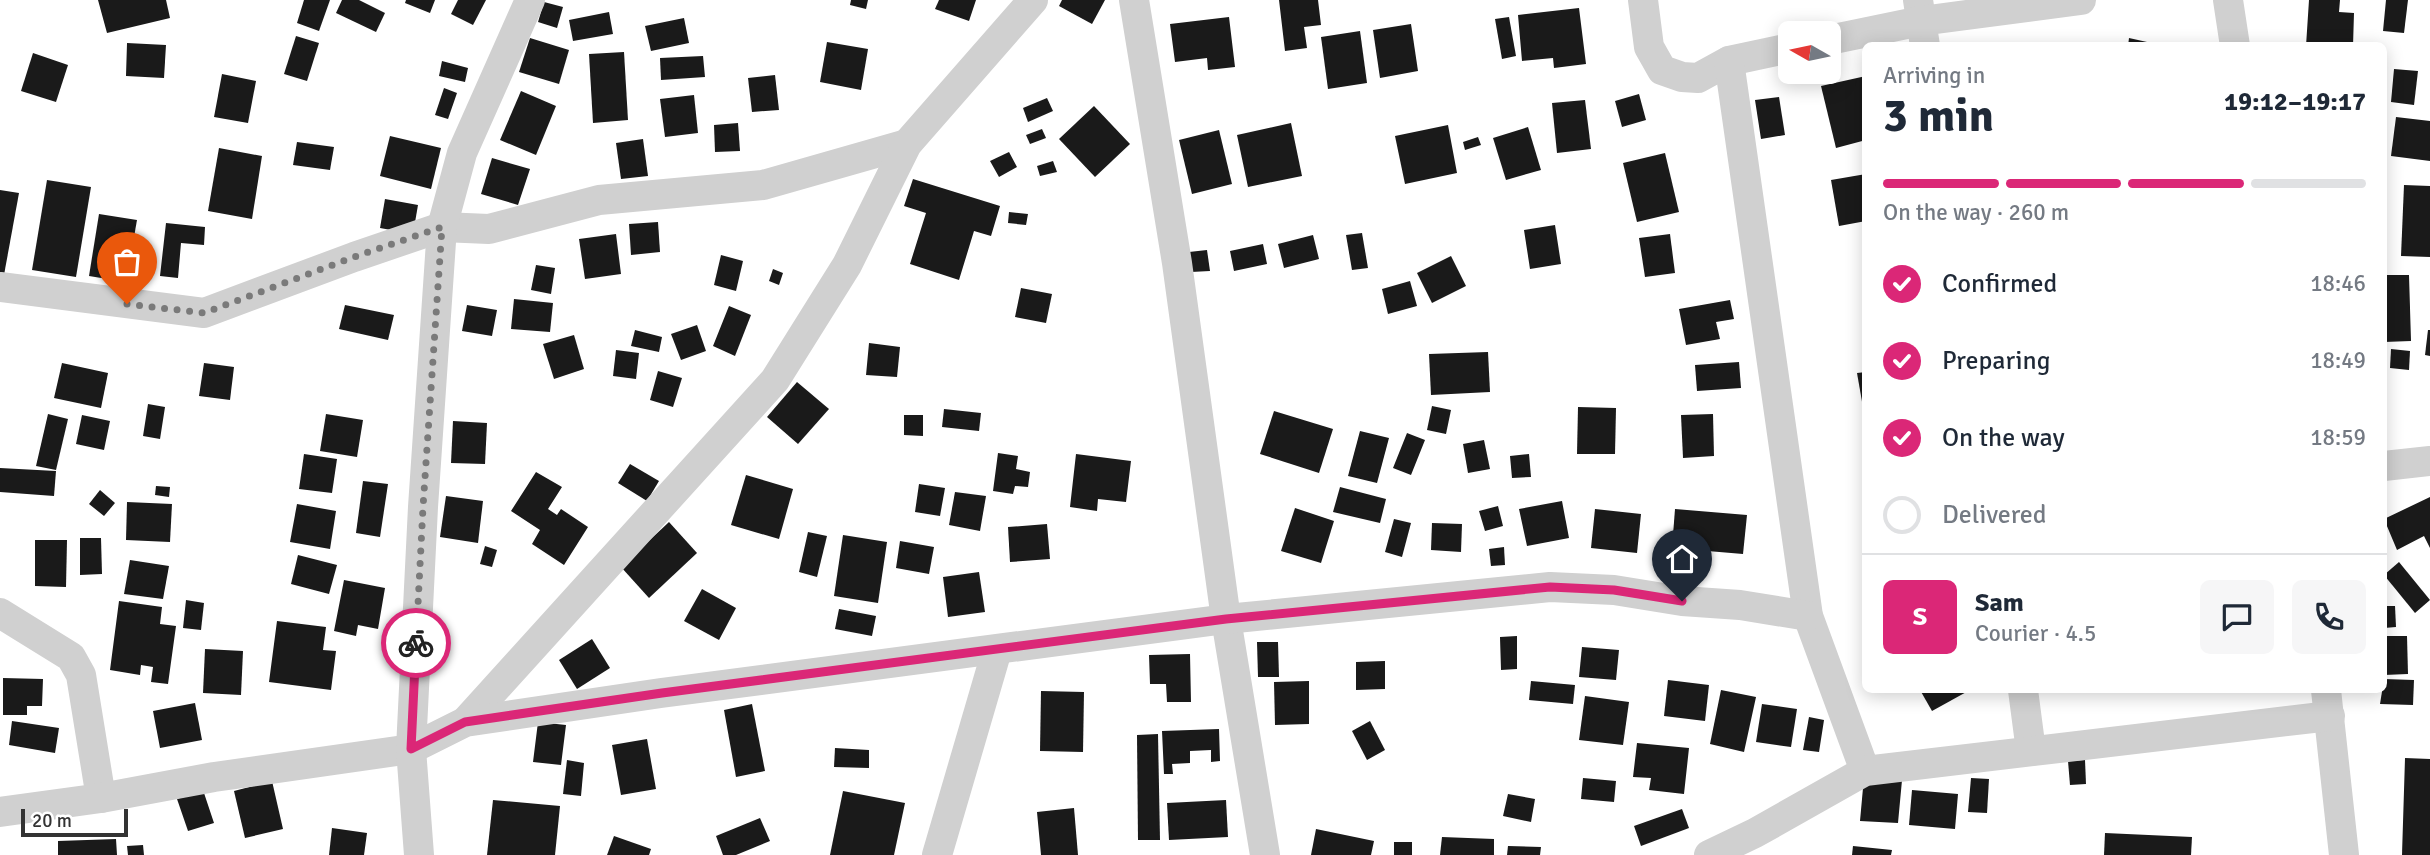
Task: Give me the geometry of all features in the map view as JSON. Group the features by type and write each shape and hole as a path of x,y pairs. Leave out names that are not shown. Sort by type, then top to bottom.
{"street":[{"path":"419,855 411,749 423,507 442,227 461,153 530,0"},
{"path":"465,722 775,380 847,265 907,144 1033,0"},
{"path":"1134,0 1177,262 1226,619 1265,855"},
{"path":"1643,0 1649,47 1662,69 1682,77 1698,78 1729,61 1778,51"},
{"path":"1841,38 1921,22 2081,0"},
{"path":"2228,0 2234,42"},
{"path":"1729,61 1808,616 1865,771"},
{"path":"0,287 204,313 442,227 489,229 599,200 762,185 907,144"},
{"path":"2387,466 2430,461"},
{"path":"0,812 214,777 411,749 465,722 662,693 1226,619 1550,587 1614,590 1808,616"},
{"path":"0,614 71,657 81,675 101,797"},
{"path":"937,855 997,650"},
{"path":"2023,693 2031,751"},
{"path":"1709,855 1755,833 1865,771 2031,751 2328,703 2344,855"}],"building":[{"path":"98,0 166,0 170,18 107,33"},
{"path":"304,0 330,0 319,31 297,23"},
{"path":"342,0 359,0 385,13 376,32 336,13"},
{"path":"406,0 435,0 430,13 405,3"},
{"path":"458,0 486,0 473,25 451,14"},
{"path":"851,0 868,0 866,9 850,5"},
{"path":"939,0 976,0 969,21 935,9"},
{"path":"1062,0 1105,0 1092,24 1059,6"},
{"path":"1279,0 1318,0 1321,25 1304,27 1307,48 1285,51"},
{"path":"2309,0 2340,0 2339,12 2354,13 2353,42 2306,42"},
{"path":"2386,0 2408,0 2404,33 2383,31"},
{"path":"544,2 563,7 557,28 538,22"},
{"path":"1579,8 1586,64 1554,68 1553,58 1522,61 1518,15"},
{"path":"609,12 613,34 573,41 569,20"},
{"path":"1229,17 1235,67 1208,70 1207,58 1175,62 1170,24"},
{"path":"1509,17 1516,56 1502,59 1495,19"},
{"path":"684,18 689,43 651,51 645,26"},
{"path":"1411,24 1418,71 1380,78 1373,30"},
{"path":"1360,31 1367,83 1328,89 1321,37"},
{"path":"296,36 319,43 307,81 284,74"},
{"path":"530,38 569,50 559,84 519,72"},
{"path":"2129,38 2147,42 2128,42"},
{"path":"827,42 868,49 861,90 820,82"},
{"path":"127,43 166,45 164,78 126,76"},
{"path":"624,52 628,120 593,123 589,54"},
{"path":"33,53 68,65 56,102 21,91"},
{"path":"703,56 705,77 661,80 660,58"},
{"path":"442,61 468,68 465,82 439,76"},
{"path":"2394,69 2418,71 2414,105 2391,102"},
{"path":"222,74 256,81 248,123 214,117"},
{"path":"775,75 779,110 752,112 748,78"},
{"path":"1862,77 1862,141 1836,148 1821,86 1841,84 1841,82"},
{"path":"444,88 457,93 448,119 435,115"},
{"path":"521,91 556,106 536,155 500,140"},
{"path":"1639,94 1646,120 1622,127 1615,101"},
{"path":"694,95 698,133 665,137 660,99"},
{"path":"1779,97 1785,135 1761,139 1755,100"},
{"path":"1047,98 1053,111 1028,122 1023,108"},
{"path":"1585,100 1591,149 1557,153 1552,103"},
{"path":"1094,106 1130,144 1095,177 1059,139"},
{"path":"2396,117 2430,121 2430,161 2391,156"},
{"path":"738,123 740,151 715,152 714,125"},
{"path":"1291,123 1302,176 1248,187 1237,135"},
{"path":"1448,125 1457,173 1405,184 1395,136"},
{"path":"1528,127 1541,170 1506,180 1493,138"},
{"path":"1042,129 1046,138 1030,144 1026,135"},
{"path":"1219,130 1232,184 1192,194 1179,140"},
{"path":"390,136 441,148 431,189 380,176"},
{"path":"1478,137 1481,145 1465,150 1463,142"},
{"path":"643,139 648,176 621,179 616,143"},
{"path":"297,142 334,147 330,170 293,165"},
{"path":"219,148 262,156 252,219 208,211"},
{"path":"1009,152 1017,167 999,177 990,161"},
{"path":"1665,153 1679,212 1637,222 1623,163"},
{"path":"492,158 530,169 518,205 481,194"},
{"path":"1053,161 1057,172 1040,176 1037,166"},
{"path":"1862,175 1862,222 1839,226 1831,180"},
{"path":"913,179 1000,206 991,236 974,231 959,280 910,264 926,213 904,206"},
{"path":"47,180 91,187 76,277 32,270"},
{"path":"2404,185 2430,186 2430,257 2401,256"},
{"path":"0,190 19,193 4,275 0,274"},
{"path":"385,199 418,205 413,234 380,228"},
{"path":"1009,212 1028,214 1026,225 1008,223"},
{"path":"99,214 137,220 126,282 89,276"},
{"path":"658,222 660,252 631,255 629,224"},
{"path":"166,223 205,227 204,245 181,243 178,278 160,276"},
{"path":"1555,225 1561,264 1530,269 1524,230"},
{"path":"1362,233 1368,268 1352,270 1346,235"},
{"path":"616,234 621,274 585,279 579,239"},
{"path":"1670,234 1675,273 1645,277 1639,238"},
{"path":"1313,235 1319,259 1284,268 1278,244"},
{"path":"1263,244 1267,264 1234,271 1230,251"},
{"path":"1207,250 1210,271 1191,272 1189,252"},
{"path":"721,255 743,261 736,291 714,285"},
{"path":"1451,256 1466,286 1432,303 1417,273"},
{"path":"536,265 555,268 551,294 531,290"},
{"path":"773,269 783,273 779,285 769,281"},
{"path":"2387,275 2409,275 2411,341 2387,342"},
{"path":"1410,281 1417,306 1388,314 1382,289"},
{"path":"1021,288 1052,294 1046,323 1015,317"},
{"path":"514,299 553,303 550,332 511,329"},
{"path":"1730,300 1734,319 1716,322 1720,339 1686,345 1679,309"},
{"path":"345,305 394,315 388,340 339,329"},
{"path":"467,305 497,310 492,336 462,331"},
{"path":"729,306 751,315 735,356 713,346"},
{"path":"697,325 706,351 681,360 671,334"},
{"path":"635,330 662,337 659,352 631,346"},
{"path":"2430,330 2430,356 2425,355"},
{"path":"574,335 584,369 554,379 543,344"},
{"path":"869,343 900,347 897,377 866,375"},
{"path":"2391,349 2410,351 2409,370 2390,368"},
{"path":"616,350 639,353 636,379 613,376"},
{"path":"1488,352 1490,392 1431,395 1429,354"},
{"path":"1739,362 1741,388 1697,391 1695,365"},
{"path":"62,363 108,373 101,408 54,398"},
{"path":"204,363 234,367 230,400 199,396"},
{"path":"658,371 682,378 673,407 650,400"},
{"path":"1862,372 1862,402 1857,373"},
{"path":"797,382 829,409 798,444 767,417"},
{"path":"148,404 165,407 160,439 143,436"},
{"path":"1432,406 1451,410 1446,434 1427,430"},
{"path":"1578,407 1616,408 1615,454 1577,454"},
{"path":"944,409 981,413 979,431 942,427"},
{"path":"1274,411 1333,429 1319,473 1260,454"},
{"path":"48,414 68,419 56,470 36,466"},
{"path":"326,414 363,420 357,457 320,451"},
{"path":"1713,414 1714,456 1683,458 1681,415"},
{"path":"82,415 110,421 104,450 76,444"},
{"path":"904,415 923,415 923,436 904,435"},
{"path":"453,421 487,423 485,464 451,463"},
{"path":"1360,431 1389,438 1377,483 1348,476"},
{"path":"1407,433 1425,440 1411,475 1393,468"},
{"path":"1484,440 1490,469 1468,473 1463,444"},
{"path":"998,453 1018,456 1016,469 1030,472 1028,487 1015,486 1013,494 993,491"},
{"path":"304,454 337,459 332,493 299,489"},
{"path":"1076,454 1131,461 1126,502 1098,499 1097,511 1070,507"},
{"path":"1529,454 1531,477 1512,478 1510,456"},
{"path":"630,464 659,481 647,501 618,483"},
{"path":"0,468 56,471 54,496 0,492"},
{"path":"536,472 562,487 548,509 557,515 561,509 588,527 564,565 532,544 540,530 511,511"},
{"path":"746,475 793,489 779,539 731,525"},
{"path":"363,481 388,484 380,537 356,533"},
{"path":"919,484 945,488 940,516 915,512"},
{"path":"156,486 170,487 169,497 155,495"},
{"path":"1340,487 1386,499 1380,523 1333,512"},
{"path":"100,490 115,503 104,516 89,504"},
{"path":"955,492 986,496 980,531 949,525"},
{"path":"446,496 483,501 478,543 440,537"},
{"path":"2430,497 2430,548 2424,536 2397,550 2387,526 2387,518"},
{"path":"1562,501 1569,538 1527,546 1519,509"},
{"path":"127,502 172,504 170,542 126,540"},
{"path":"297,504 336,511 330,549 290,542"},
{"path":"1498,506 1503,526 1485,531 1479,511"},
{"path":"1295,508 1334,521 1321,563 1281,551"},
{"path":"1595,509 1641,514 1637,553 1591,548"},
{"path":"1675,509 1747,515 1743,554 1672,548"},
{"path":"1394,519 1411,523 1402,557 1385,552"},
{"path":"669,522 697,553 649,598 621,567"},
{"path":"1432,523 1462,524 1461,552 1431,550"},
{"path":"1047,524 1050,559 1010,562 1008,527"},
{"path":"808,532 827,536 817,577 799,572"},
{"path":"843,535 887,542 878,603 834,596"},
{"path":"80,538 101,538 102,574 80,575"},
{"path":"35,540 67,540 66,587 35,586"},
{"path":"900,541 934,547 929,574 896,568"},
{"path":"485,546 497,550 492,567 480,564"},
{"path":"1504,547 1505,565 1491,566 1489,549"},
{"path":"298,555 337,565 329,594 291,584"},
{"path":"130,560 169,566 163,599 124,594"},
{"path":"2399,562 2430,600 2415,613 2387,579 2387,572"},
{"path":"979,572 985,612 948,617 943,577"},
{"path":"344,580 385,588 378,629 358,625 356,636 334,631"},
{"path":"702,589 736,608 719,640 684,621"},
{"path":"186,600 204,603 201,630 183,628"},
{"path":"119,601 162,607 160,624 176,626 168,684 151,682 153,667 141,665 140,675 110,670"},
{"path":"2387,606 2395,606 2396,627 2387,628"},
{"path":"839,609 876,616 872,636 835,629"},
{"path":"277,621 326,627 323,650 336,651 331,690 269,682"},
{"path":"1517,636 1517,669 1501,670 1500,637"},
{"path":"2387,636 2407,636 2408,674 2387,675"},
{"path":"592,639 610,668 577,689 559,660"},
{"path":"1257,642 1278,642 1279,677 1258,677"},
{"path":"1582,647 1619,650 1616,680 1579,677"},
{"path":"205,649 243,651 241,695 203,693"},
{"path":"1190,654 1191,702 1167,702 1166,684 1150,684 1149,655"},
{"path":"1385,661 1385,689 1356,690 1356,662"},
{"path":"3,678 43,679 42,706 27,706 27,715 3,715"},
{"path":"2387,679 2414,680 2413,705 2380,704 2382,693 2387,693"},
{"path":"1668,680 1709,685 1705,721 1664,716"},
{"path":"1309,681 1309,724 1275,725 1274,682"},
{"path":"1531,681 1575,685 1573,704 1529,700"},
{"path":"1721,690 1756,697 1744,752 1710,744"},
{"path":"1041,691 1084,692 1083,752 1040,751"},
{"path":"1922,693 1965,693 1932,711"},
{"path":"1585,696 1629,702 1623,745 1579,740"},
{"path":"195,703 202,740 160,748 153,711"},
{"path":"752,704 765,771 736,777 724,710"},
{"path":"1762,704 1797,709 1791,747 1756,742"},
{"path":"1809,717 1824,720 1819,752 1803,750"},
{"path":"12,721 59,728 55,753 9,745"},
{"path":"1370,721 1385,750 1367,760 1352,731"},
{"path":"538,722 566,725 561,765 533,762"},
{"path":"1219,729 1220,761 1211,762 1211,750 1190,751 1190,763 1172,764 1173,774 1164,774 1162,731"},
{"path":"1158,734 1160,840 1138,840 1137,735"},
{"path":"647,739 656,789 621,795 612,745"},
{"path":"1637,743 1689,748 1684,794 1649,790 1651,778 1633,777"},
{"path":"835,748 869,750 869,768 834,767"},
{"path":"2405,758 2430,759 2430,855 2402,855"},
{"path":"567,760 584,763 581,796 563,794"},
{"path":"2085,760 2086,784 2070,785 2068,761"},
{"path":"1864,777 1902,780 1898,823 1860,821"},
{"path":"1583,778 1616,781 1614,802 1581,799"},
{"path":"1971,778 1989,779 1987,813 1968,812"},
{"path":"272,781 283,829 245,838 234,791"},
{"path":"203,790 214,823 188,831 177,799"},
{"path":"1912,790 1958,794 1955,829 1909,825"},
{"path":"843,791 905,803 894,855 830,855"},
{"path":"1508,794 1535,799 1531,822 1503,816"},
{"path":"493,800 560,806 555,855 487,855"},
{"path":"1226,800 1228,837 1169,840 1167,803"},
{"path":"1074,808 1078,855 1041,855 1037,812"},
{"path":"1682,809 1689,828 1641,846 1634,826"},
{"path":"760,818 770,841 736,855 723,855 716,836"},
{"path":"332,828 367,833 364,855 329,855"},
{"path":"1316,829 1374,841 1371,855 1311,855"},
{"path":"2105,833 2192,837 2191,855 2104,855"},
{"path":"614,836 651,849 649,855 607,855"},
{"path":"1442,837 1494,839 1494,855 1440,855"},
{"path":"116,839 117,855 58,855 58,841"},
{"path":"1394,842 1412,842 1412,855 1394,855"},
{"path":"143,845 144,855 128,855 127,846"},
{"path":"1508,846 1541,847 1540,855 1507,855"},
{"path":"1853,846 1892,850 1891,855 1852,855"}],"way so far":[{"path":"127,304 204,313 442,227 416,643"}],"route":[{"path":"416,643 411,749 465,722 662,693 1226,619 1550,587 1614,590 1682,601"}]}
